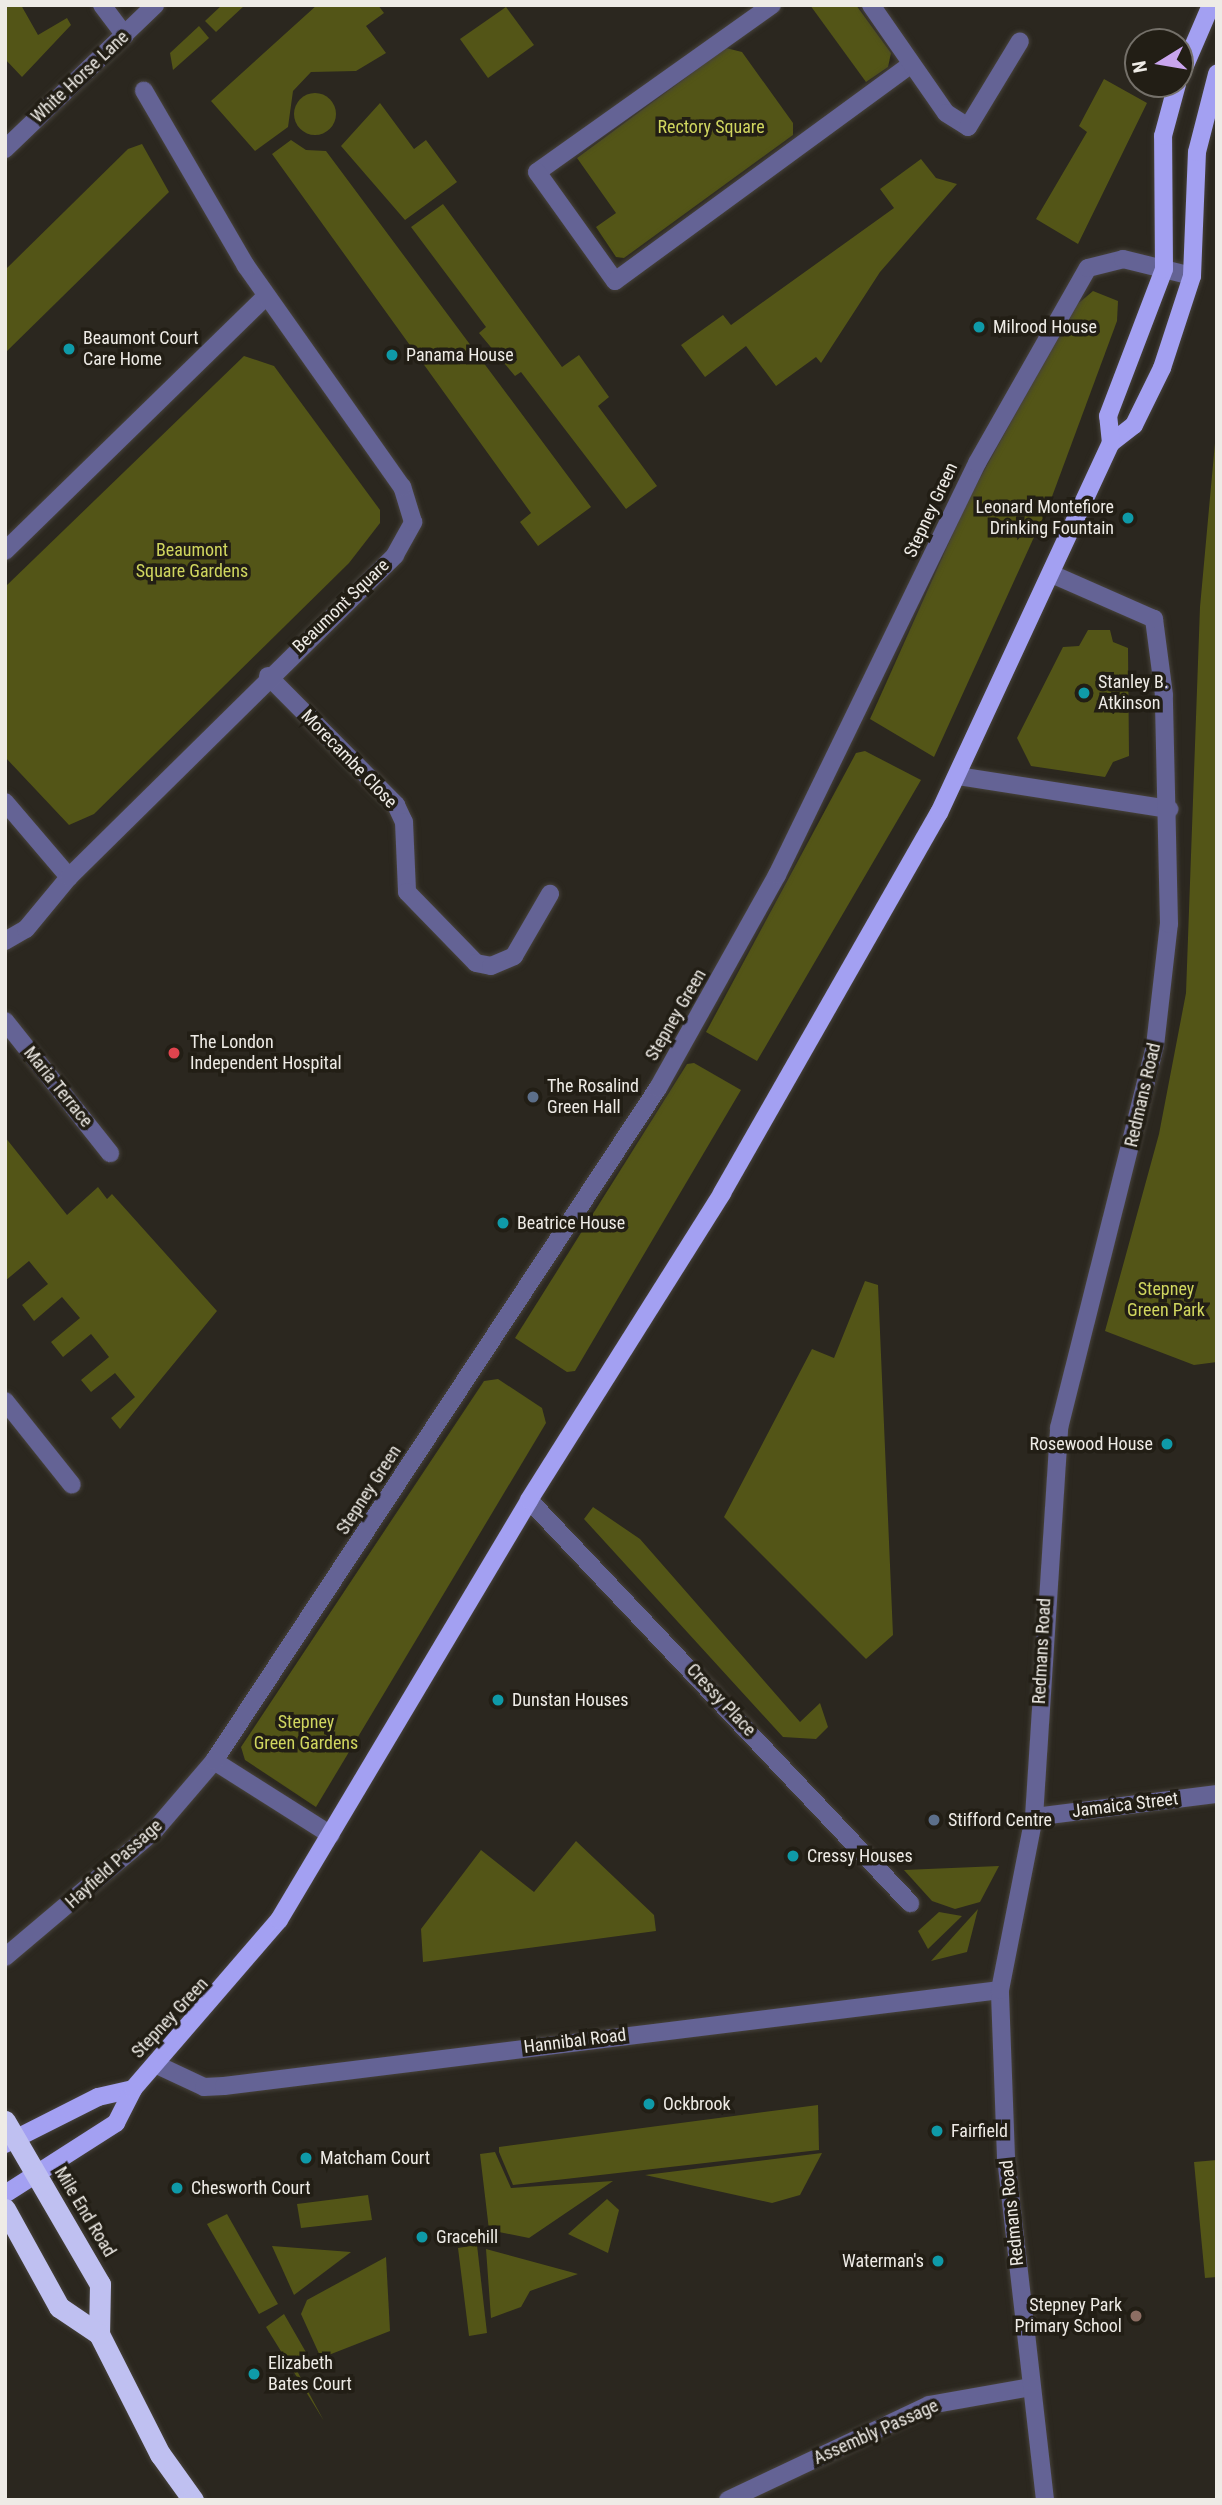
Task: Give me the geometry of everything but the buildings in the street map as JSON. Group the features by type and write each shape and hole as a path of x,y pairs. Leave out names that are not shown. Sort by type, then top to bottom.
{"highway":[{"name":"Mile End Road","path":"9,2134 37,2176 100,2284 99,2334 160,2454 193,2500"},
{"name":"Mile End Road","path":"5,2209 59,2307 99,2334"}],"main road":[{"path":"1194,44 1211,5"},
{"name":"Stepney Green","path":"5,2194 116,2123 133,2089 279,1920 529,1500 722,1193 958,776 1054,575 1111,443 1134,425 1162,368 1192,276 1196,152 1217,74"},
{"name":"Stepney Green","path":"1111,443 1108,416 1164,269 1163,136 1173,98"},
{"path":"9,2134 98,2096 133,2089"}],"street":[{"path":"102,5 125,35"},
{"name":"White Horse Lane","path":"5,149 155,5"},
{"path":"772,5 537,172 615,281 911,64"},
{"path":"870,5 946,113 968,127 1020,41"},
{"name":"Beaumont Square","path":"5,941 26,929 69,877 268,676 395,555 413,522 402,487 266,296 144,92"},
{"name":"Stepney Green","path":"214,1761 688,1039 800,831 977,463 1080,280 1094,262 1107,260 1192,276"},
{"path":"5,551 266,296"},
{"name":"Redmans Road","path":"1045,2500 999,2076 1000,1990 1034,1817 1059,1428 1155,1046 1169,923 1169,809 1154,619 1054,575"},
{"name":"Morecambe Close","path":"268,676 396,806 404,822 407,892 476,963 491,965 514,956 550,894"},
{"path":"958,776 1169,809"},
{"path":"5,802 69,877"},
{"name":"Maria Terrace","path":"5,1021 110,1153"},
{"path":"5,1401 72,1485"},
{"name":"Cressy Place","path":"529,1500 910,1903"},
{"path":"214,1761 331,1835"},
{"name":"Hayfield Passage","path":"5,1957 154,1831 214,1761"},
{"name":"Jamaica Street","path":"1034,1817 1217,1794"},
{"name":"Hannibal Road","path":"155,2064 204,2087 225,2086 1000,1990"},
{"name":"Assembly Passage","path":"727,2500 929,2405 1031,2387"}],"green space":[{"path":"5,5 21,5 38,35 67,18 71,25 22,77 5,59"},
{"path":"222,5 245,5 216,32 205,21"},
{"path":"317,5 378,5 384,13 366,26 386,53 356,71 311,72 293,91 288,127 255,151 211,101"},
{"path":"810,5 856,5 891,53 888,67 866,82"},
{"path":"506,7 534,45 488,78 460,39"},
{"path":"199,26 209,38 173,70 170,53"},
{"name":"Rectory Square","path":"726,48 742,52 793,123 793,135 624,258 616,257 596,227 616,213 577,158"},
{"path":"1104,79 1124,90 1124,98 1138,98 1147,103 1078,244 1036,219 1087,132 1079,126"},
{"path":"315,93 330,99 336,114 330,129 315,135 300,129 294,114 300,99"},
{"path":"380,103 414,149 426,140 457,182 405,220 341,146"},
{"path":"291,140 306,150 326,151 591,507 538,546 520,522 531,513 272,154"},
{"path":"142,144 169,192 5,353 5,270 128,149"},
{"path":"921,159 936,178 957,184 880,272 821,363 816,357 776,386 746,346 705,377 681,345 723,315 731,325 894,208 880,189"},
{"path":"443,204 562,367 579,355 609,397 598,406 657,486 626,509 521,372 515,376 479,333 486,327 411,227"},
{"path":"1093,291 1118,301 1117,321 1050,502 934,757 870,719 968,500 1074,307"},
{"name":"Beaumont Square Gardens","path":"244,356 274,366 380,510 380,523 349,563 94,814 69,825 5,757 5,587"},
{"name":"Stepney Green Park","path":"1217,421 1217,1362 1194,1365 1105,1331 1159,1134 1186,993 1200,607"},
{"path":"1088,630 1110,630 1113,642 1128,648 1129,756 1113,762 1105,777 1031,766 1017,738 1063,647 1079,646"},
{"path":"865,751 921,780 757,1061 706,1032 856,753"},
{"path":"694,1063 741,1090 575,1371 567,1372 515,1338 687,1064"},
{"path":"5,1137 67,1215 98,1187 107,1199 112,1194 217,1311 120,1429 111,1418 135,1397 115,1373 91,1392 81,1380 109,1357 99,1344 91,1334 63,1357 51,1342 80,1318 62,1297 34,1321 22,1305 48,1284 29,1261 5,1281"},
{"path":"865,1281 878,1285 893,1635 866,1659 724,1517 812,1349 834,1358"},
{"name":"Stepney Green Gardens","path":"498,1379 542,1408 546,1423 316,1807 245,1760 241,1747 484,1381"},
{"path":"593,1507 640,1539 800,1722 820,1703 828,1727 816,1739 783,1737 584,1519"},
{"path":"576,1841 654,1915 656,1931 423,1962 421,1929 481,1850 534,1892"},
{"path":"999,1866 980,1902 955,1909 932,1901 904,1870"},
{"path":"978,1909 967,1952 931,1961"},
{"path":"939,1912 962,1916 928,1949 918,1931"},
{"path":"818,2105 819,2150 513,2185 499,2152 499,2147"},
{"path":"495,2152 511,2188 613,2181 529,2238 489,2230 480,2154"},
{"path":"822,2153 800,2195 772,2203 645,2175"},
{"path":"1217,2160 1217,2277 1205,2278 1194,2162"},
{"path":"368,2195 372,2220 301,2228 297,2204"},
{"path":"607,2199 619,2210 608,2253 568,2234"},
{"path":"227,2214 278,2304 259,2314 207,2224"},
{"path":"477,2245 487,2333 469,2336 458,2248"},
{"path":"272,2246 351,2252 294,2295"},
{"path":"486,2249 578,2274 530,2291 521,2307 491,2318"},
{"path":"386,2257 390,2331 321,2358 301,2314 307,2300"},
{"path":"284,2314 311,2361 296,2369 324,2421 266,2327"}],"place":[{"name":"Milrood House","path":"979,327"},
{"name":"Beaumont Court Care Home","path":"69,349"},
{"name":"Panama House","path":"392,355"},
{"name":"Leonard Montefiore Drinking Fountain","path":"1128,518"},
{"name":"Stanley B. Atkinson","path":"1084,693"},
{"name":"The London Independent Hospital","path":"174,1053"},
{"name":"The Rosalind Green Hall","path":"533,1097"},
{"name":"Beatrice House","path":"503,1223"},
{"name":"Rosewood House","path":"1167,1444"},
{"name":"Dunstan Houses","path":"498,1700"},
{"name":"Stifford Centre","path":"934,1820"},
{"name":"Cressy Houses","path":"793,1856"},
{"name":"Ockbrook","path":"649,2104"},
{"name":"Fairfield","path":"937,2131"},
{"name":"Matcham Court","path":"306,2158"},
{"name":"Chesworth Court","path":"177,2188"},
{"name":"Gracehill","path":"422,2237"},
{"name":"Waterman's","path":"938,2261"},
{"name":"Stepney Park Primary School","path":"1136,2316"},
{"name":"Elizabeth Bates Court","path":"254,2374"}]}
